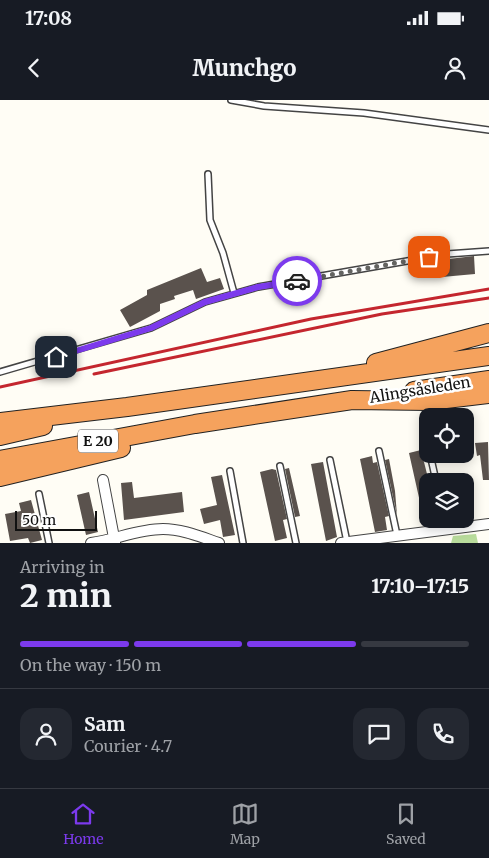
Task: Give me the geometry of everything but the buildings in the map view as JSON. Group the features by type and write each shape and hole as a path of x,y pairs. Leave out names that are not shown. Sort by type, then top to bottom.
{"highway":[{"path":"314,380 489,333"},
{"name":"E 20","path":"0,436 116,408 489,356"},
{"name":"Alingsåsleden","path":"352,400 489,380"},
{"path":"352,400 428,401 489,394"},
{"name":"E 20","path":"0,460 195,424 352,400"},
{"path":"0,422 116,408"},
{"path":"0,478 136,445 195,424"}],"street":[{"path":"103,480 115,540"},
{"path":"474,524 489,524"},
{"path":"344,543 428,528"},
{"path":"91,543 115,540 162,529 183,532 219,543"}],"lane":[{"path":"232,100 264,106 364,113 489,130"},
{"path":"208,174 210,220 223,253 234,293"},
{"path":"0,372 151,328 205,302 258,287 447,254 489,251"},
{"path":"379,451 397,535"},
{"path":"330,460 344,543"},
{"path":"280,466 296,543"},
{"path":"230,471 243,543"},
{"path":"39,494 49,543"}],"green space":[{"path":"476,534 478,543 451,543 453,536"}],"railway":[{"path":"0,387 311,319 489,289"},
{"path":"94,374 382,314 489,298"}],"way so far":[{"path":"297,281 429,257"}],"route":[{"path":"56,357 151,328 205,302 258,287 297,281"}]}
